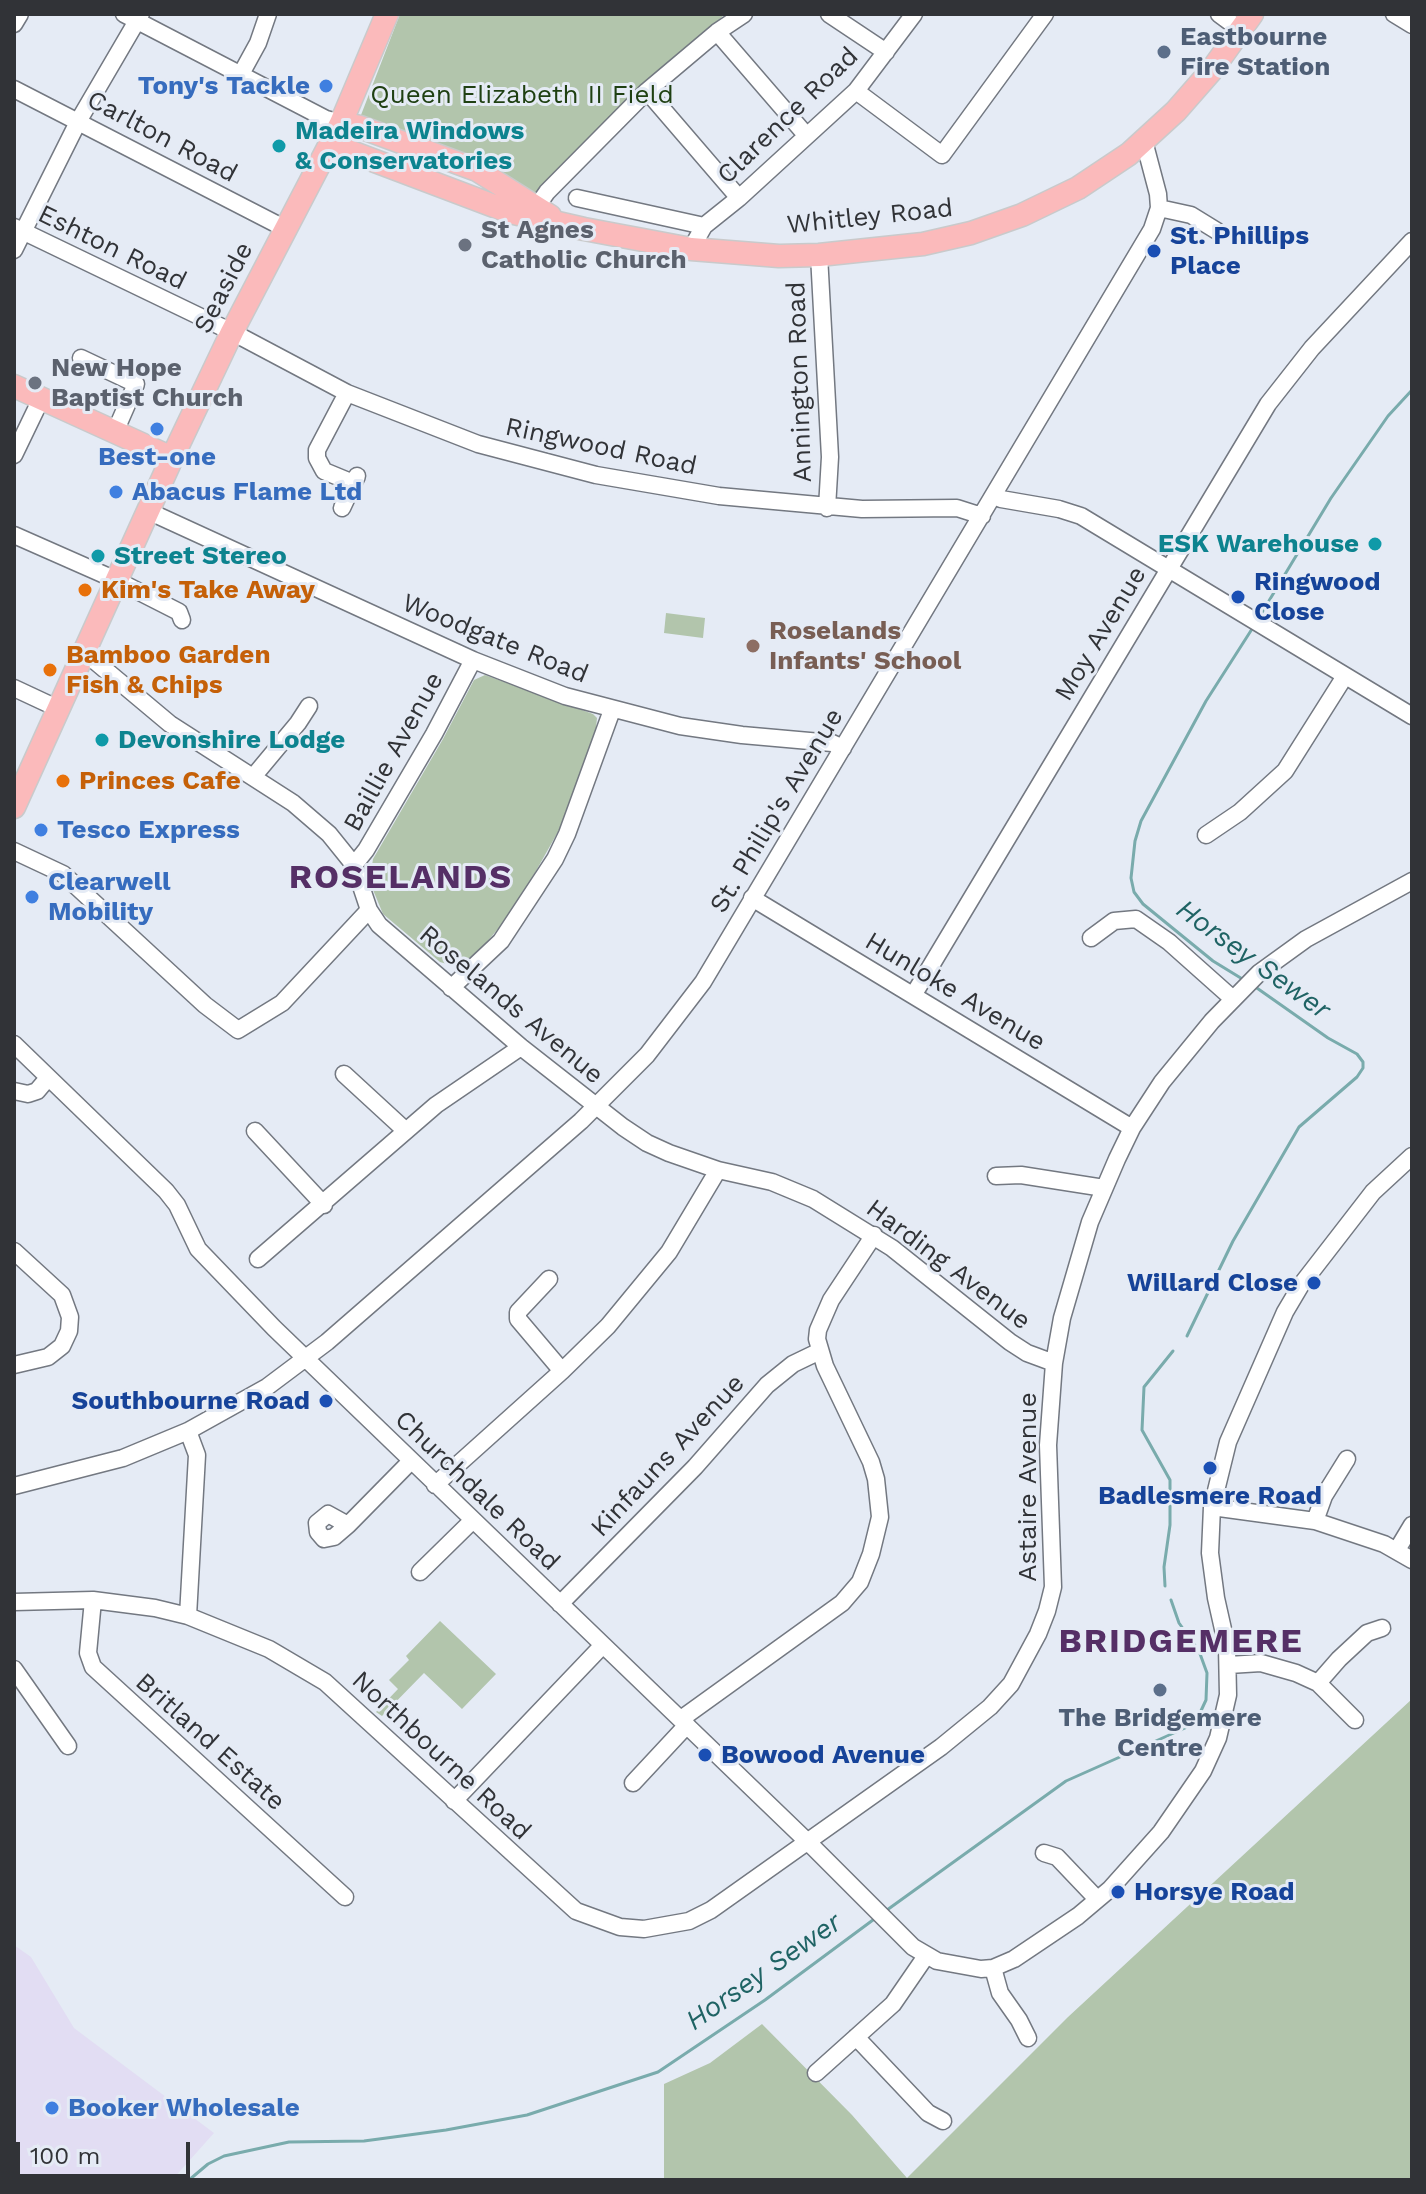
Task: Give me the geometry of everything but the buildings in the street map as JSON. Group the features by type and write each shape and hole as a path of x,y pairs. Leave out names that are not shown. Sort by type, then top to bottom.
{"main road":[{"name":"Seaside","path":"14,807 172,458 232,332 341,123 387,14"},
{"name":"Whitley Road","path":"341,123 360,127 477,170 534,211 557,222 691,249 742,255 819,255 947,240 997,225 1078,188 1144,141 1197,88 1247,23"},
{"name":"Whitley Road","path":"330,144 484,203 534,211"},
{"path":"14,386 172,458"}],"street":[{"path":"14,24 20,14"},
{"path":"241,74 258,43 268,14"},
{"path":"534,211 547,192 647,91 717,32 744,14"},
{"path":"829,14 886,52"},
{"name":"Clarence Road","path":"691,249 704,226 856,91 914,14"},
{"path":"856,91 942,155 1045,14"},
{"path":"1219,14 1247,23"},
{"path":"1394,14 1412,25"},
{"path":"14,250 18,229 134,17 326,119 341,123"},
{"path":"717,32 806,135"},
{"name":"Carlton Road","path":"14,89 286,229"},
{"path":"647,91 739,198"},
{"path":"1144,141 1156,177 1159,208 1191,215 1217,231"},
{"path":"577,198 704,226"},
{"name":"St. Philip's Avenue","path":"306,1360 596,1107 647,1055 683,1012 1152,229 1159,208"},
{"name":"Eshton Road","path":"18,229 232,332"},
{"name":"Moy Avenue","path":"914,994 1245,439 1312,348 1410,248"},
{"name":"Annington Road","path":"819,255 830,457 827,508"},
{"name":"Ringwood Road","path":"232,332 347,393 478,444 596,475 719,496 827,508 957,508 982,516"},
{"path":"81,358 136,384 115,432"},
{"path":"342,508 356,479 324,471 317,458 317,450 347,393"},
{"path":"14,455 41,399"},
{"path":"994,495 1081,516 1412,716"},
{"name":"Woodgate Road","path":"148,511 473,660 553,692 680,726 832,743 843,748"},
{"path":"14,535 116,580 179,612 182,620"},
{"name":"Roselands Avenue","path":"84,652 170,724 293,803 329,834 354,865 369,910 379,925 596,1107"},
{"name":"Baillie Avenue","path":"354,865 427,747 473,660"},
{"path":"1206,835 1240,812 1285,771 1345,676"},
{"path":"14,688 59,709"},
{"path":"253,777 309,706"},
{"path":"451,988 501,941 555,859 612,710"},
{"path":"14,851 63,874 205,1005 238,1030 282,1003 369,910"},
{"name":"Astaire Avenue","path":"808,1843 967,1727 1011,1684 1028,1658 1053,1587 1048,1445 1054,1363 1070,1287 1104,1188 1132,1128 1191,1046 1259,973 1306,939 1412,881"},
{"name":"Hunloke Avenue","path":"752,898 1132,1128"},
{"path":"1091,938 1114,921 1136,919 1237,995"},
{"path":"14,1068 17,1047"},
{"name":"Churchdale Road","path":"17,1047 166,1191 177,1205 198,1249 306,1360 684,1722 872,1908 926,1956"},
{"path":"258,1259 436,1105 521,1047"},
{"path":"344,1074 406,1131"},
{"path":"14,1091 28,1094 37,1091 48,1078"},
{"name":"Harding Avenue","path":"596,1107 647,1143 718,1170 772,1182 813,1199 874,1235 1010,1342 1034,1357 1054,1363"},
{"path":"255,1131 324,1205"},
{"path":"816,2073 901,1994 926,1956 948,1964 993,1968 1014,1959 1078,1916 1138,1859 1161,1832 1203,1771 1225,1715 1229,1665 1210,1553 1212,1507 1228,1442 1285,1312 1301,1285 1353,1215 1409,1166"},
{"path":"435,1485 608,1326 669,1252 718,1170"},
{"path":"996,1176 1021,1175 1104,1188"},
{"path":"633,1783 684,1722 842,1603 860,1582 880,1517 876,1479 820,1351 818,1330 822,1318 874,1235"},
{"path":"14,1251 62,1295 70,1317 69,1331 62,1346 48,1357 14,1365"},
{"path":"549,1279 518,1312 518,1319 562,1371"},
{"name":"Kinfauns Avenue","path":"560,1604 695,1467 767,1385 793,1364 820,1351"},
{"path":"14,1486 123,1458 188,1431 236,1406 306,1360"},
{"path":"188,1431 197,1455 188,1616"},
{"path":"1315,1521 1324,1496 1347,1459"},
{"path":"348,1525 411,1461"},
{"path":"1212,1507 1315,1521 1359,1534 1405,1555 1412,1525"},
{"path":"420,1572 472,1521"},
{"name":"Northbourne Road","path":"14,1602 93,1600 141,1606 188,1616 269,1649 325,1682 576,1911 596,1920 620,1927 644,1929 665,1927 700,1916 808,1843"},
{"name":"Britland Estate","path":"93,1600 88,1653 93,1667 345,1897"},
{"path":"1318,1683 1367,1633 1382,1628"},
{"path":"454,1801 602,1646"},
{"path":"1229,1665 1261,1663 1296,1673 1318,1683 1355,1720"},
{"path":"14,1669 68,1746"},
{"path":"1044,1853 1057,1857 1097,1899"},
{"path":"993,1968 1000,1993 1028,2038"},
{"path":"856,2037 928,2113 943,2121"}],"shaded area":[{"path":"14,1945 31,1957 74,2028 214,2133 172,2180 14,2180"}],"green space":[{"name":"Queen Elizabeth II Field","path":"400,14 725,14 533,195 361,115"},
{"path":"666,613 705,618 703,638 664,633"},
{"path":"485,675 593,714 597,718 596,728 578,785 559,830 514,910 480,950 464,962 447,964 440,962 383,914 371,885 371,872 373,859 474,680"},
{"path":"440,1621 496,1674 462,1709 424,1673 382,1716 376,1712 398,1689 389,1680 409,1660 406,1656"},
{"path":"1412,1699 1412,2180 664,2180 664,2084 710,2063 762,2024 852,2115 907,2178 1068,2017"}],"waterway":[{"name":"Horsey Sewer","path":"1258,619 1331,498 1388,416 1412,390"},
{"name":"Horsey Sewer","path":"1244,980 1213,961 1143,904 1134,892 1131,878 1135,841 1141,821 1206,701 1252,629"},
{"name":"Horsey Sewer","path":"1187,1336 1233,1241 1299,1127 1357,1077 1363,1068 1357,1054 1328,1038 1254,986"},
{"name":"Horsey Sewer","path":"1165,1586 1170,1480 1142,1430 1144,1387 1173,1351"},
{"name":"Horsey Sewer","path":"887,1910 1066,1781 1185,1728 1199,1715 1206,1700 1207,1673 1199,1651 1179,1623 1171,1600"},
{"name":"Horsey Sewer","path":"189,2180 208,2164 224,2156 289,2142 364,2141 527,2115 658,2072 765,2000 877,1917"}],"place":[{"name":"Eastbourne Fire Station","path":"1164,52"},
{"name":"Tony's Tackle","path":"326,86"},
{"name":"Madeira Windows & Conservatories","path":"279,146"},
{"name":"St Agnes Catholic Church","path":"465,245"},
{"name":"St. Phillips Place","path":"1154,251"},
{"name":"New Hope Baptist Church","path":"35,383"},
{"name":"Best-one","path":"157,429"},
{"name":"Abacus Flame Ltd","path":"116,492"},
{"name":"ESK Warehouse","path":"1375,544"},
{"name":"Street Stereo","path":"98,556"},
{"name":"Kim's Take Away","path":"85,590"},
{"name":"Ringwood Close","path":"1238,597"},
{"name":"Roselands Infants' School","path":"753,646"},
{"name":"Bamboo Garden Fish & Chips","path":"50,670"},
{"name":"Devonshire Lodge","path":"102,740"},
{"name":"Princes Cafe","path":"63,781"},
{"name":"Tesco Express","path":"41,830"},
{"name":"Clearwell Mobility","path":"32,897"},
{"name":"Willard Close","path":"1314,1283"},
{"name":"Southbourne Road","path":"326,1401"},
{"name":"Badlesmere Road","path":"1210,1468"},
{"name":"The Bridgemere Centre","path":"1160,1690"},
{"name":"Bowood Avenue","path":"705,1755"},
{"name":"Horsye Road","path":"1118,1892"},
{"name":"Booker Wholesale","path":"52,2108"}],"district":[{"name":"ROSELANDS","path":"401,878"},
{"name":"BRIDGEMERE","path":"1181,1642"}]}
